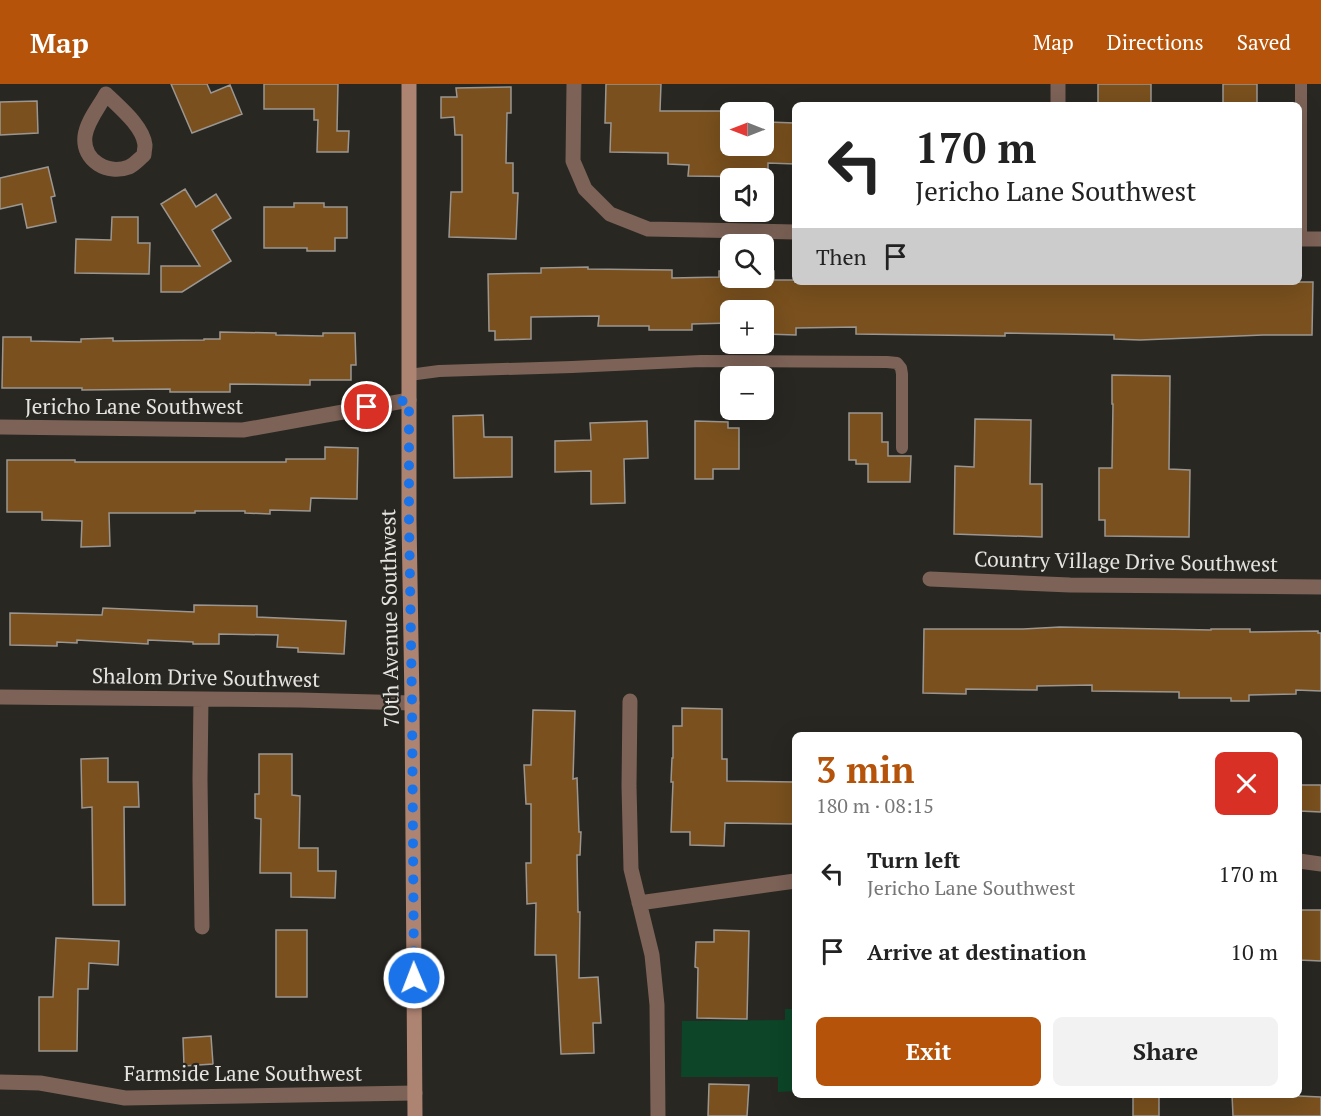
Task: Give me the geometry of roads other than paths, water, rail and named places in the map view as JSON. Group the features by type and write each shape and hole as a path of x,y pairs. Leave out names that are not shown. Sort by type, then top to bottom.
{"street":[{"name":"70th Avenue Southwest","path":"409,84 409,519 415,1116"},
{"path":"574,84 573,161 585,189 610,214 648,229 792,232"},
{"path":"1058,102 1059,84"},
{"path":"104,89 130,117 141,132 145,144 144,155 132,166 117,170 101,166 89,155 85,138 104,89"},
{"path":"1302,239 1321,239"},
{"name":"Jericho Lane Southwest","path":"0,427 243,430 409,400"},
{"name":"Country Village Drive Southwest","path":"930,579 1070,585 1321,586"},
{"name":"Shalom Drive Southwest","path":"0,697 412,703"},
{"path":"201,699 202,927"},
{"path":"630,701 631,869 652,955 657,1005 658,1116"},
{"path":"1302,861 1321,864"},
{"path":"639,903 792,881"},
{"name":"Farmside Lane Southwest","path":"0,1082 40,1083 125,1098 415,1093"}],"lane":[{"path":"1301,84 1301,102"},
{"path":"409,375 439,371 701,361 897,363 902,374 902,448"}]}
